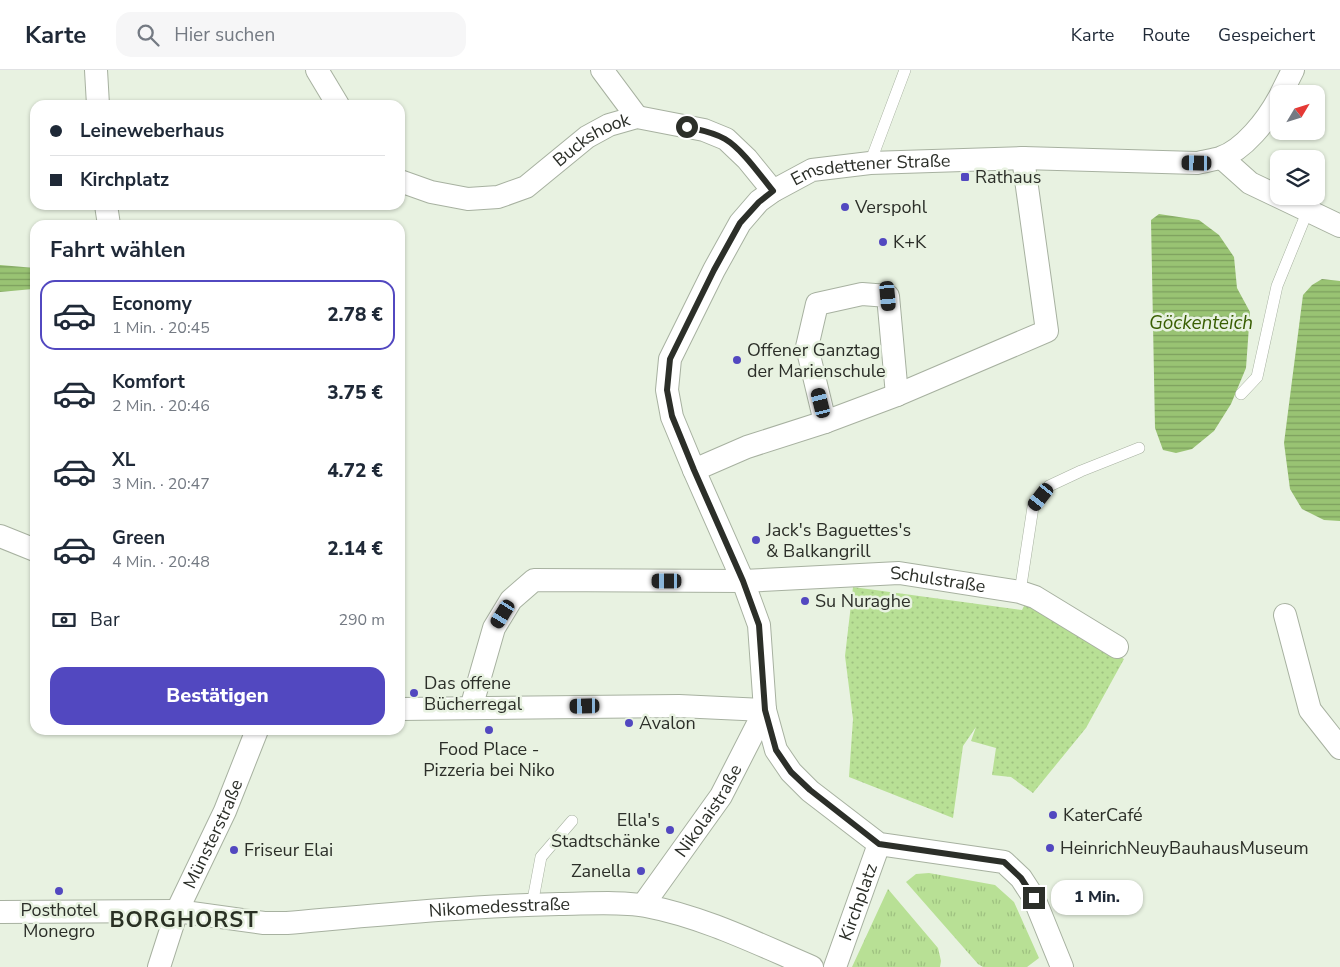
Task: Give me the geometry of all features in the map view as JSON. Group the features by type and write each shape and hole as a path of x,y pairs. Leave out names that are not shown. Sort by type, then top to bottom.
{"street":[{"path":"96,70 98,100"},
{"path":"317,70 335,100"},
{"path":"602,70 637,117"},
{"path":"1286,85 1293,70"},
{"name":"Emsdettener Straße","path":"879,844 817,797 791,772 776,750 765,710 759,625 743,581 672,416 667,390 670,359 714,270 740,223 759,202 773,191 812,170 870,163 1023,158 1197,163 1222,158 1251,139 1270,113"},
{"name":"Buckshook","path":"405,182 431,192 468,199 498,197 526,187 587,137 609,125 637,117 704,130 726,139 747,159 773,191"},
{"path":"694,470 747,447 826,422 897,395 1047,331 1023,158"},
{"path":"1222,158 1250,183 1340,226"},
{"path":"826,422 807,347 818,304 862,294 888,296 897,395"},
{"path":"0,536 30,548"},
{"name":"Schulstraße","path":"471,708 494,628 511,600 534,580 743,581 899,573 1020,592 1034,597 1117,647"},
{"path":"1285,615 1310,710 1340,748"},
{"path":"405,709 679,706 765,710"},
{"name":"Nikolaistraße","path":"643,905 720,796 765,710"},
{"name":"Münsterstraße","path":"158,967 177,911 225,811 255,735"},
{"name":"Kirchplatz","path":"836,967 879,844 1004,862 1021,878 1034,898 1062,967"},
{"name":"Nikomedesstraße","path":"177,911 264,923 288,923 433,910 532,905 643,905 691,916 812,967"},
{"path":"0,912 177,911"}],"lane":[{"path":"870,163 905,70"},
{"path":"1241,394 1258,377 1277,286 1308,210"},
{"path":"1020,592 1033,507 1049,486 1139,448"},
{"path":"532,905 541,857 572,821"}],"green space":[{"path":"853,587 1022,610 1027,600 1124,659 1086,728 1033,793 1011,777 992,775 996,748 971,741 976,727 963,746 953,818 849,777 853,719 845,656"},
{"path":"929,873 995,885 1014,902 1039,958 1027,967 983,967 978,964 906,882 916,874"},
{"path":"888,889 938,948 941,961 940,967 852,967"}],"water":[{"name":"Göckenteich","path":"1159,214 1199,220 1219,235 1234,257 1237,288 1250,312 1246,368 1231,404 1214,431 1192,449 1176,453 1163,450 1155,428 1151,220"},
{"path":"0,265 30,268 30,289 0,292"},
{"name":"Göckenteich","path":"1322,279 1340,281 1340,521 1324,520 1302,509 1290,489 1284,443 1303,295 1312,285"}],"place":[{"name":"Rathaus","path":"965,177"},
{"name":"Verspohl","path":"845,207"},
{"name":"K+K","path":"883,242"},
{"name":"Offener Ganztag der Marienschule","path":"737,360"},
{"name":"Jack's Baguettes's & Balkangrill","path":"756,540"},
{"name":"Su Nuraghe","path":"805,601"},
{"name":"Das offene Bücherregal","path":"414,693"},
{"name":"Avalon","path":"629,723"},
{"name":"Food Place - Pizzeria bei Niko","path":"489,730"},
{"name":"KaterCafé","path":"1053,815"},
{"name":"Ella's Stadtschänke","path":"670,830"},
{"name":"HeinrichNeuyBauhausMuseum","path":"1050,848"},
{"name":"Friseur Elai","path":"234,850"},
{"name":"Zanella","path":"641,871"},
{"name":"Posthotel Monegro","path":"59,891"}],"district":[{"name":"BORGHORST","path":"184,920"}],"route":[{"path":"687,127 704,130 726,139 747,159 773,191 759,202 740,223 714,270 670,359 667,390 672,416 743,581 759,625 765,710 776,750 791,772 817,797 879,844 1004,862 1021,878 1034,898"}]}
